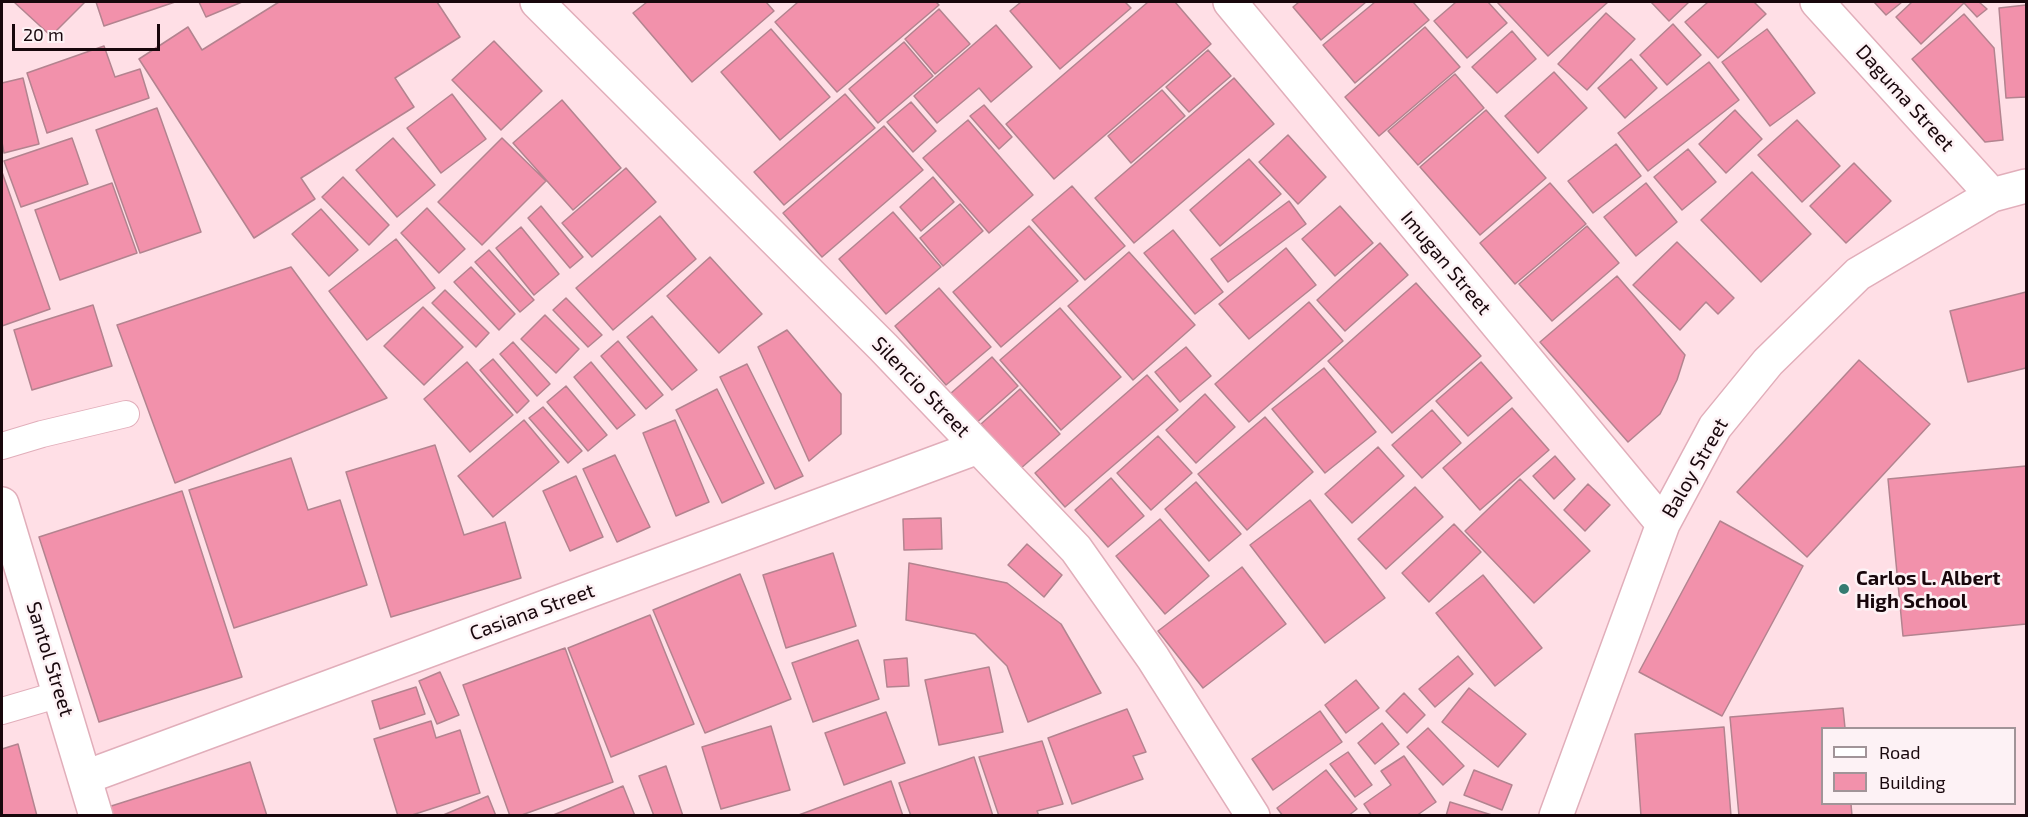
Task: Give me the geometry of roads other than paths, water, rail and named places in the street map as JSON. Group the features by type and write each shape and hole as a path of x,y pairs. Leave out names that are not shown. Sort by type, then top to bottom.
{"street":[{"name":"Silencio Street","path":"537,2 883,346 1076,549 1153,658 1253,816"},
{"name":"Imugan Street","path":"1230,2 1663,524"},
{"name":"Daguma Street","path":"1817,2 1992,195"},
{"name":"Baloy Street","path":"1556,816 1663,524 1715,427 1768,362 1858,274 1992,195 2026,186"},
{"name":"Casiana Street","path":"86,777 978,447"},
{"name":"Santol Street","path":"2,504 96,816"}],"lane":[{"path":"2,446 126,414"},
{"path":"2,711 60,694"}],"place":[{"name":"Carlos L. Albert High School","path":"1844,589"}]}
